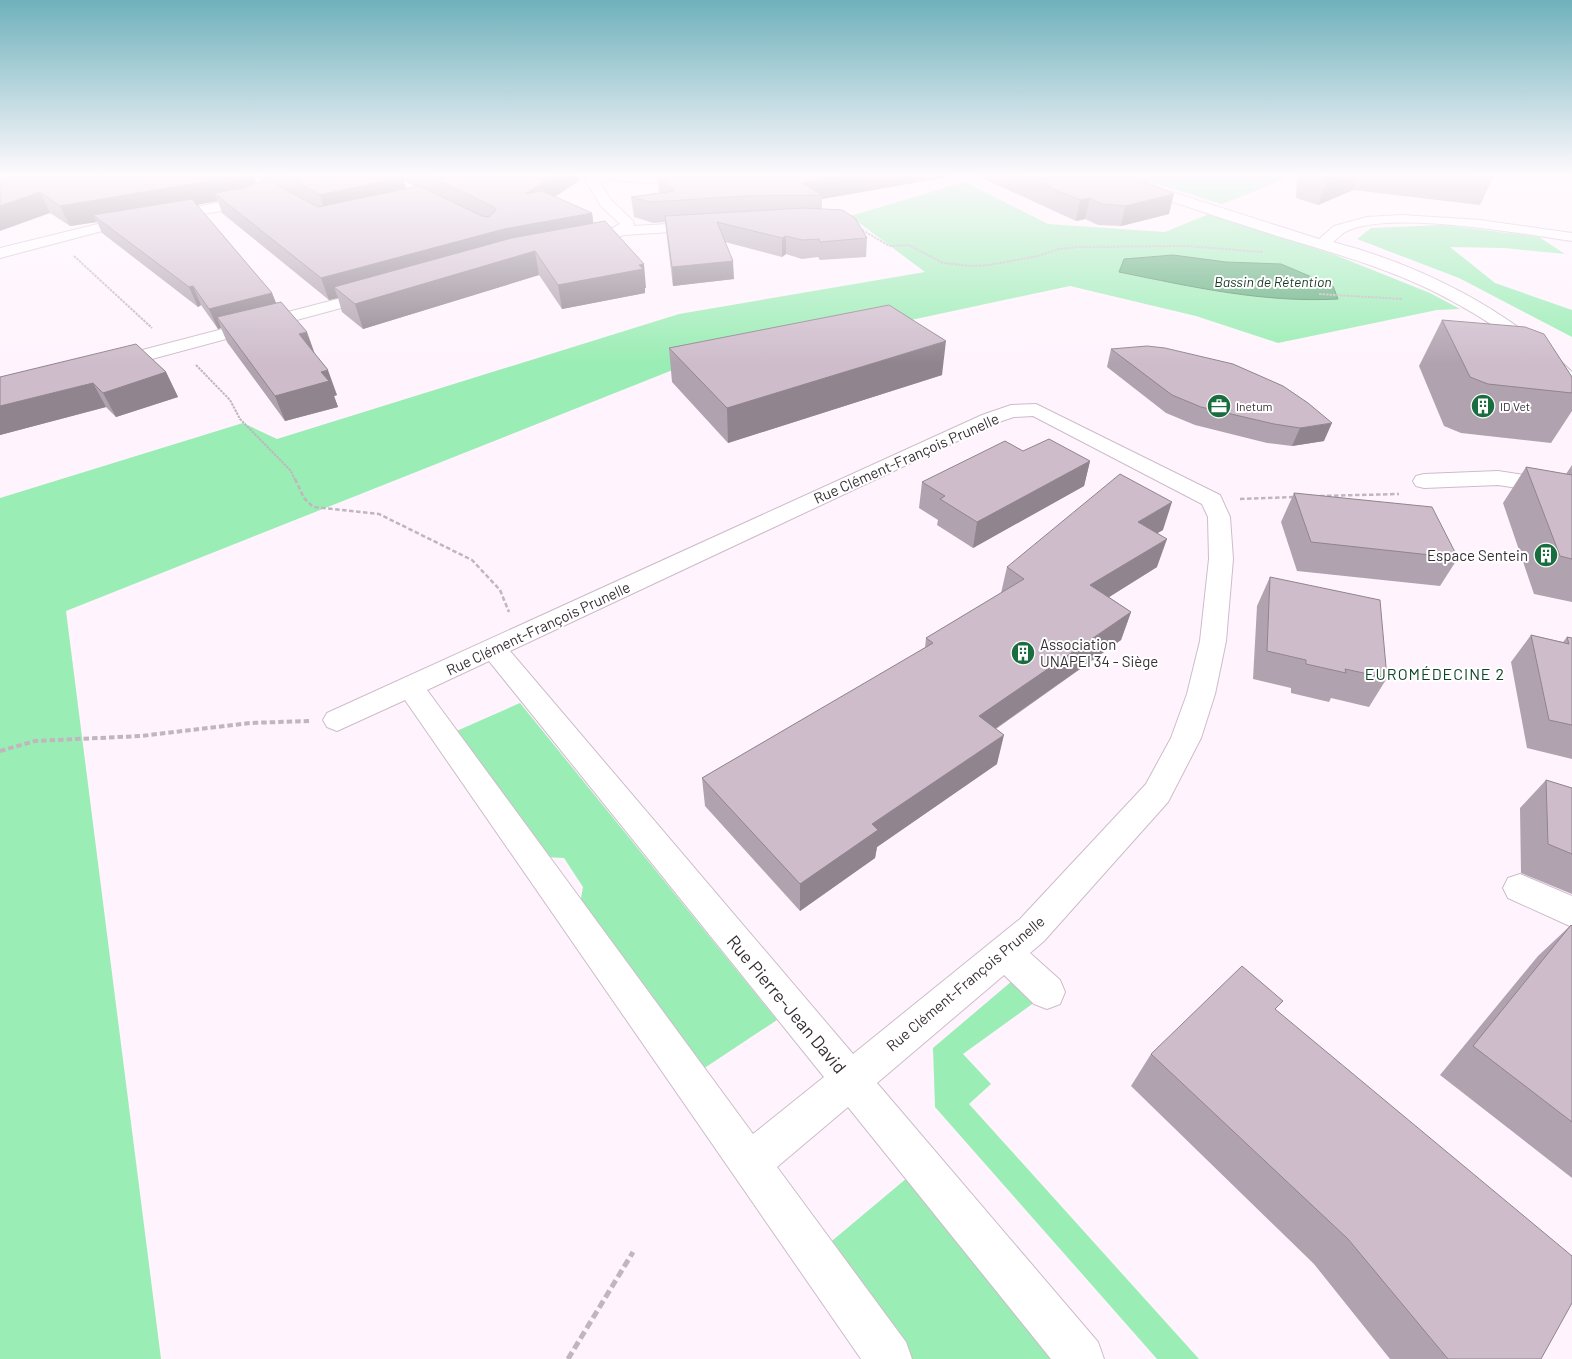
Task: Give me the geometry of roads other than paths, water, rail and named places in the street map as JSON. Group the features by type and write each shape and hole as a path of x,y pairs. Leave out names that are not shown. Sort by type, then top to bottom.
{"street":[{"path":"0,253 58,237"},
{"path":"568,245 608,237"},
{"path":"1296,237 1323,243 1413,276 1461,298 1534,346 1572,382"},
{"path":"1323,243 1327,237"},
{"path":"96,368 325,309 390,289"},
{"name":"Rue Clément-François Prunelle","path":"337,720 410,688 989,419 1011,411 1036,410 1212,500 1219,517 1221,559 1213,641 1201,694 1186,738 1157,793 1032,930 749,1164"},
{"path":"1424,481 1498,478 1572,489"},
{"name":"Rue Pierre-Jean David","path":"506,642 850,1080 1081,1359"},
{"path":"410,688 889,1359"},
{"path":"1520,888 1572,912"},
{"path":"1005,952 1047,992"}],"water":[{"name":"Bassin de Rétention","path":"1173,255 1226,262 1281,264 1333,286 1338,299 1283,299 1228,293 1119,272 1124,259"}],"place":[{"name":"Inetum","path":"1219,406"},
{"name":"ID Vet","path":"1483,406"},
{"name":"Espace Sentein","path":"1546,555"},
{"name":"Association UNAPEI 34 - Siège","path":"1023,653"}],"district":[{"name":"EUROMÉDECINE 2","path":"1435,673"}]}
